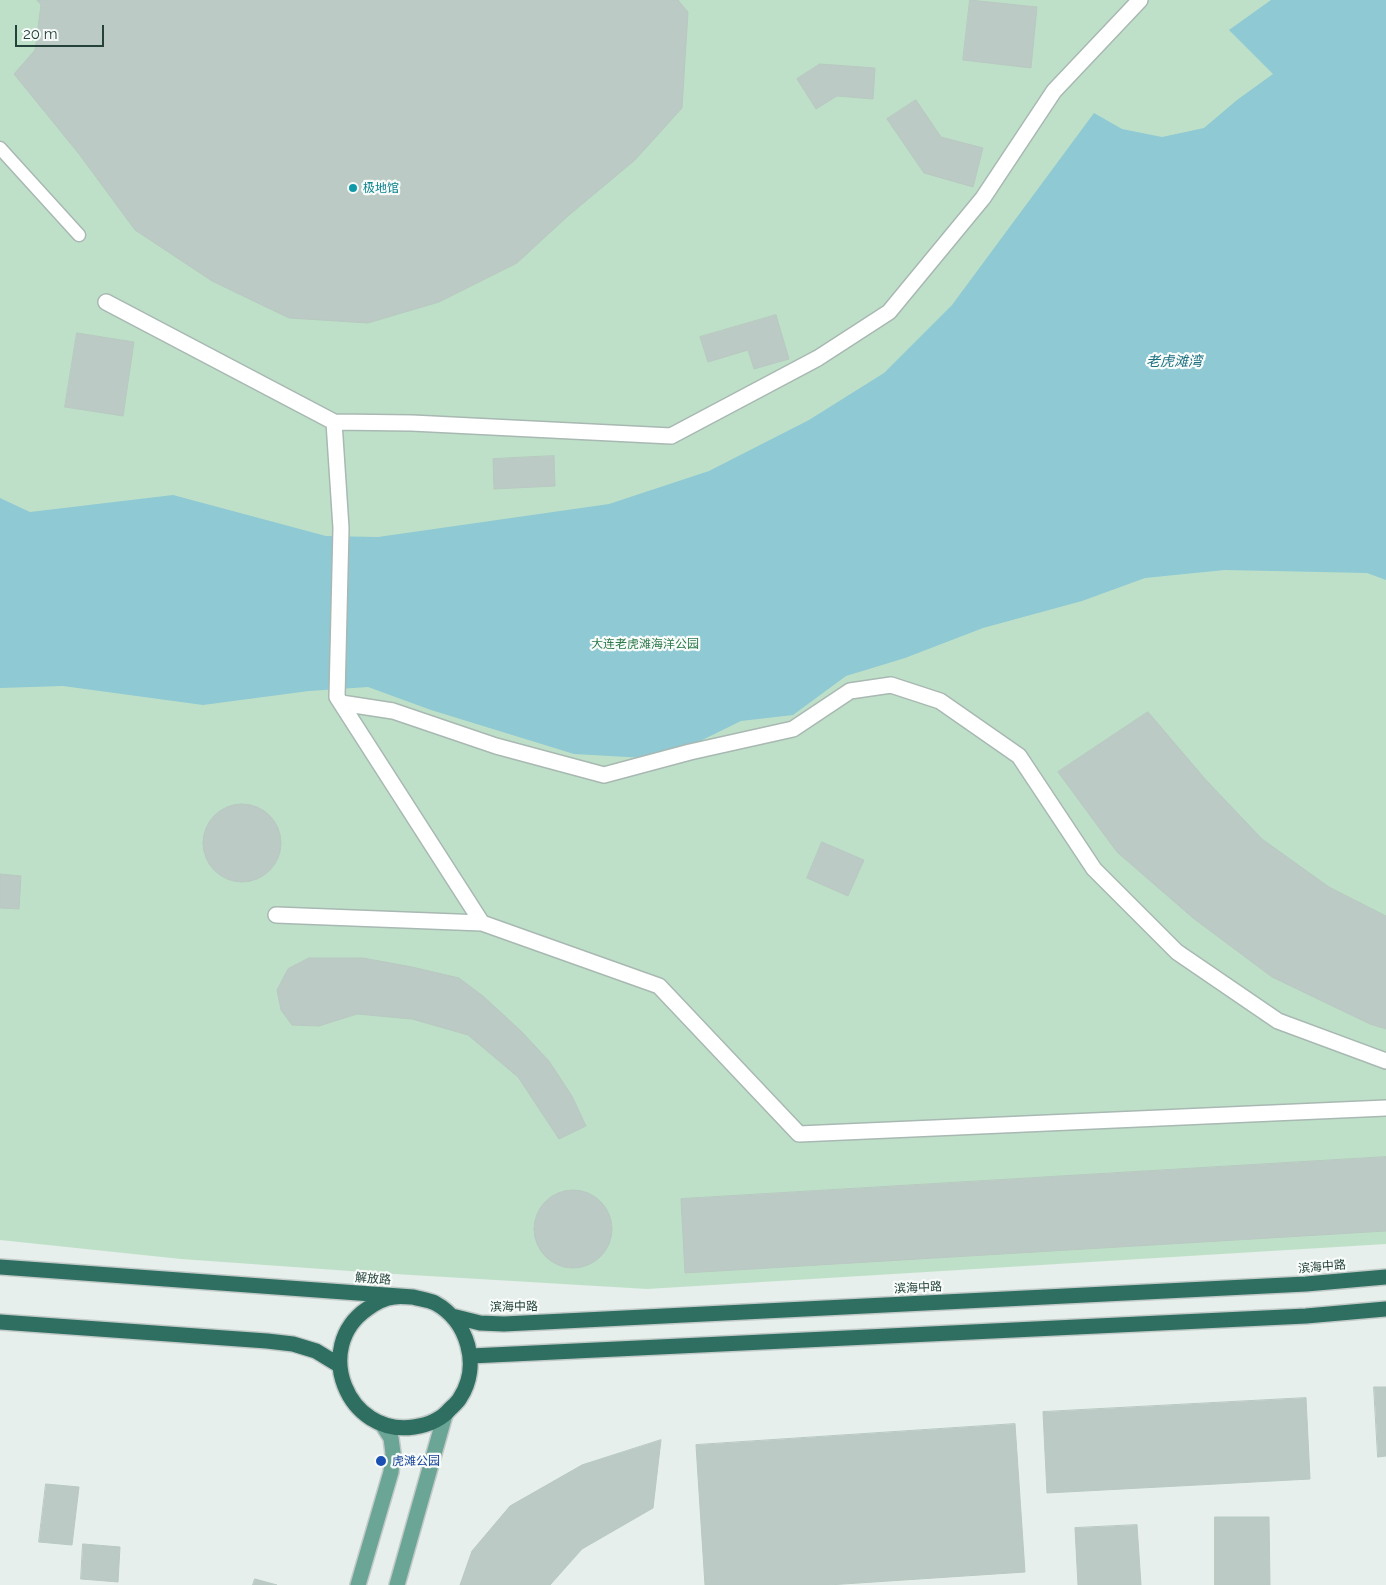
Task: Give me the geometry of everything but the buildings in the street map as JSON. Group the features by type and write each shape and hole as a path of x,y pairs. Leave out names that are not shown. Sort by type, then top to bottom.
{"highway":[{"name":"解放路","path":"0,1267 413,1297 434,1303 452,1316 465,1334 470,1356 469,1378 460,1398 445,1415"},
{"name":"滨海中路","path":"452,1316 480,1323 504,1324 1306,1284 1386,1277"},
{"path":"413,1297 394,1297 376,1303 360,1314 348,1329 341,1347 339,1366 343,1384 352,1401 366,1415 382,1424 404,1428 426,1425 445,1415"},
{"path":"470,1356 1306,1316 1386,1309"},
{"path":"0,1322 293,1344 316,1352 339,1366"}],"main road":[{"name":"解放路","path":"398,1585 445,1415"},
{"path":"358,1585 391,1472 392,1438 382,1424"}],"street":[{"path":"106,302 334,422 412,423 671,436 818,358 889,312 983,198 1054,92 1140,0"},
{"path":"334,422 341,528 339,700 482,922"},
{"path":"339,700 393,711 496,746 604,775 690,752 792,729 850,691 891,685 940,701 1019,756 1094,869 1177,952 1278,1021 1386,1061"},
{"path":"276,915 482,922 659,986 798,1134 1386,1108"}],"lane":[{"path":"0,148 79,235"}],"green space":[{"name":"大连老虎滩海洋公园","path":"0,0 1386,0 1386,1244 647,1289 181,1259 0,1240"}],"water":[{"name":"老虎滩湾","path":"1271,0 1386,0 1386,580 1367,573 1225,570 1145,578 1082,601 983,628 905,658 846,676 793,715 741,721 690,746 645,758 574,754 431,710 368,687 309,691 203,705 63,686 0,688 0,498 30,512 173,495 326,536 378,537 609,504 709,471 809,420 884,373 952,305 1094,113 1122,129 1162,137 1204,128 1237,100 1273,74 1229,30"}],"place":[{"name":"极地馆","path":"353,188"},
{"name":"虎滩公园","path":"381,1461"}]}
